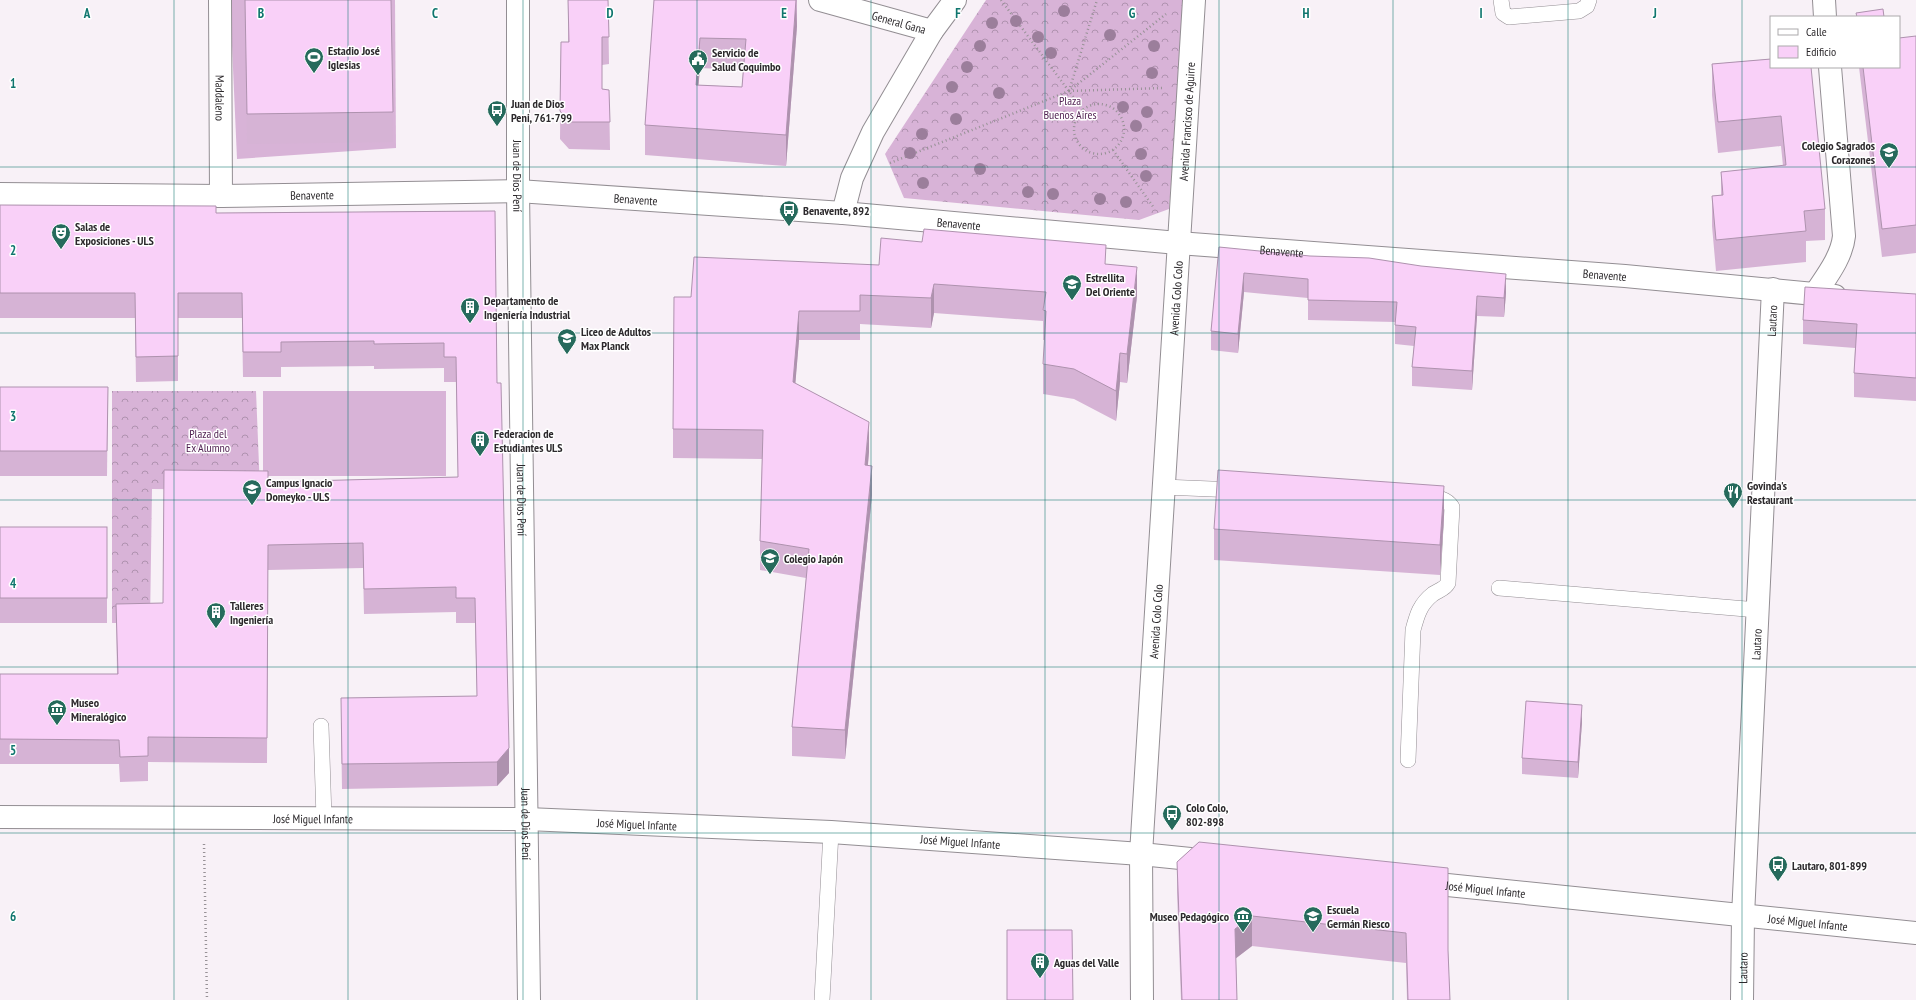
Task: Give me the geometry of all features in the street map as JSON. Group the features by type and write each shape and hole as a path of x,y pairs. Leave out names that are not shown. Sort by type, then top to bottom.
{"street":[{"name":"Maddaleno","path":"220,0 221,196"},
{"name":"Juan de Dios Pení","path":"518,0 518,191 529,1000"},
{"name":"General Gana","path":"820,0 932,31"},
{"path":"843,213 852,178 873,132 932,31 955,0"},
{"name":"Avenida Francisco de Aguirre","path":"1178,243 1187,87 1194,0"},
{"path":"1824,0 1825,16"},
{"path":"1815,294 1832,268 1844,244 1830,68"},
{"name":"Benavente","path":"0,194 221,196 518,191 843,213 1178,243 1625,276 1854,297"},
{"name":"Avenida Colo Colo","path":"1142,1000 1141,854 1178,243"},
{"name":"Lautaro","path":"1742,1000 1743,916 1773,290"},
{"name":"José Miguel Infante","path":"0,817 527,819 831,832 1141,854 1228,863"},
{"name":"José Miguel Infante","path":"1395,880 1916,933"}],"lane":[{"path":"1501,0 1504,12 1508,17 1579,11 1587,6 1589,0"},
{"path":"1163,487 1253,491"},
{"path":"1408,760 1413,630 1417,614 1422,604 1444,588 1448,583 1453,516 1452,507 1442,498 1410,497"},
{"path":"1499,588 1758,610"},
{"path":"321,726 324,818"},
{"path":"822,1000 831,832"}],"path":[{"path":"1001,0 1083,110"},
{"path":"1069,91 1097,0"},
{"path":"852,178 1069,91 1172,10"},
{"path":"1069,91 1187,87"},
{"path":"1106,104 1120,114 1125,129 1124,137 1113,150 1105,154 1089,152 1077,141 1075,124 1078,116 1083,110 1090,106 1106,104"},
{"path":"1113,150 1178,243"},
{"path":"203,818 207,1000"}],"green space":[{"name":"Estadio José Iglesias","path":"230,0 395,0 396,148 237,159"},
{"name":"Plaza Buenos Aires","path":"986,0 1186,0 1169,209 1139,220 904,198 885,154"},
{"name":"Plaza del Ex Alumno","path":"112,391 256,391 260,490 152,489 150,623 112,623"},
{"path":"263,391 446,391 446,476 263,476"}],"building":[{"name":"Estadio José Iglesias","path":"245,0 391,0 393,112 247,114"},
{"path":"568,0 608,0 609,37 602,37 602,89 609,90 610,122 569,122 560,111 561,42 569,42"},
{"path":"654,0 796,0 786,135 645,125","holes":["700,38 746,39 742,87 696,85"]},
{"path":"1883,9 1884,16 1857,16 1856,13"},
{"path":"1916,36 1916,225 1882,229 1863,68 1900,68 1900,38"},
{"path":"1770,59 1770,68 1811,68 1825,209 1804,211 1806,231 1716,240 1712,196 1723,195 1721,172 1786,165 1781,116 1718,122 1712,64"},
{"path":"0,205 216,206 216,213 495,211 497,383 501,383 509,748 497,762 342,764 341,698 477,696 475,598 456,598 456,587 364,589 363,543 268,545 267,738 148,737 148,756 120,757 119,740 0,739 0,674 118,674 116,604 163,603 164,470 268,471 268,482 458,477 456,357 444,357 444,343 374,344 374,341 281,342 281,352 243,352 242,293 178,293 178,356 136,357 135,293 0,293"},
{"path":"924,229 1106,245 1105,264 1137,267 1127,354 1120,353 1116,391 1074,369 1043,364 1046,311 1043,310 1046,292 934,284 931,298 860,295 860,311 799,311 793,382 869,422 865,465 872,466 845,730 792,727 809,549 760,541 763,430 673,429 674,297 691,297 694,257 879,265 881,238 922,242"},
{"path":"1219,247 1310,256 1369,258 1421,266 1506,274 1504,298 1477,296 1472,371 1412,367 1416,327 1395,325 1397,302 1308,300 1308,279 1244,273 1238,334 1211,331"},
{"path":"1805,287 1916,294 1916,378 1854,373 1857,324 1803,320"},
{"path":"0,387 108,387 107,451 0,451"},
{"path":"1218,470 1444,486 1440,545 1214,529"},
{"path":"0,527 107,527 107,598 0,598"},
{"path":"1526,701 1582,705 1578,762 1522,758"},
{"path":"1199,842 1448,868 1448,950 1450,1000 1408,1000 1406,933 1252,916 1235,929 1237,1000 1182,1000 1177,862"},
{"path":"1007,930 1072,930 1073,1000 1007,1000"}],"place":[{"name":"Estadio José Iglesias","path":"314,74"},
{"name":"Servicio de Salud Coquimbo","path":"698,76"},
{"name":"Juan de Dios Peni, 761-799","path":"497,127"},
{"name":"Colegio Sagrados Corazones","path":"1889,169"},
{"name":"Benavente, 892","path":"789,227"},
{"name":"Salas de Exposiciones - ULS","path":"61,250"},
{"name":"Estrellita Del Oriente","path":"1072,301"},
{"name":"Departamento de Ingeniería Industrial","path":"470,324"},
{"name":"Liceo de Adultos Max Planck","path":"567,355"},
{"name":"Federacion de Estudiantes ULS","path":"480,457"},
{"name":"Campus Ignacio Domeyko - ULS","path":"252,506"},
{"name":"Govinda's Restaurant","path":"1733,509"},
{"name":"Colegio Japón","path":"770,575"},
{"name":"Talleres Ingeniería","path":"216,629"},
{"name":"Museo Mineralógico","path":"57,726"},
{"name":"Colo Colo, 802-898","path":"1172,831"},
{"name":"Lautaro, 801-899","path":"1778,882"},
{"name":"Museo Pedagógico","path":"1243,933"},
{"name":"Escuela Germán Riesco","path":"1313,933"},
{"name":"Aguas del Valle","path":"1040,979"}]}
